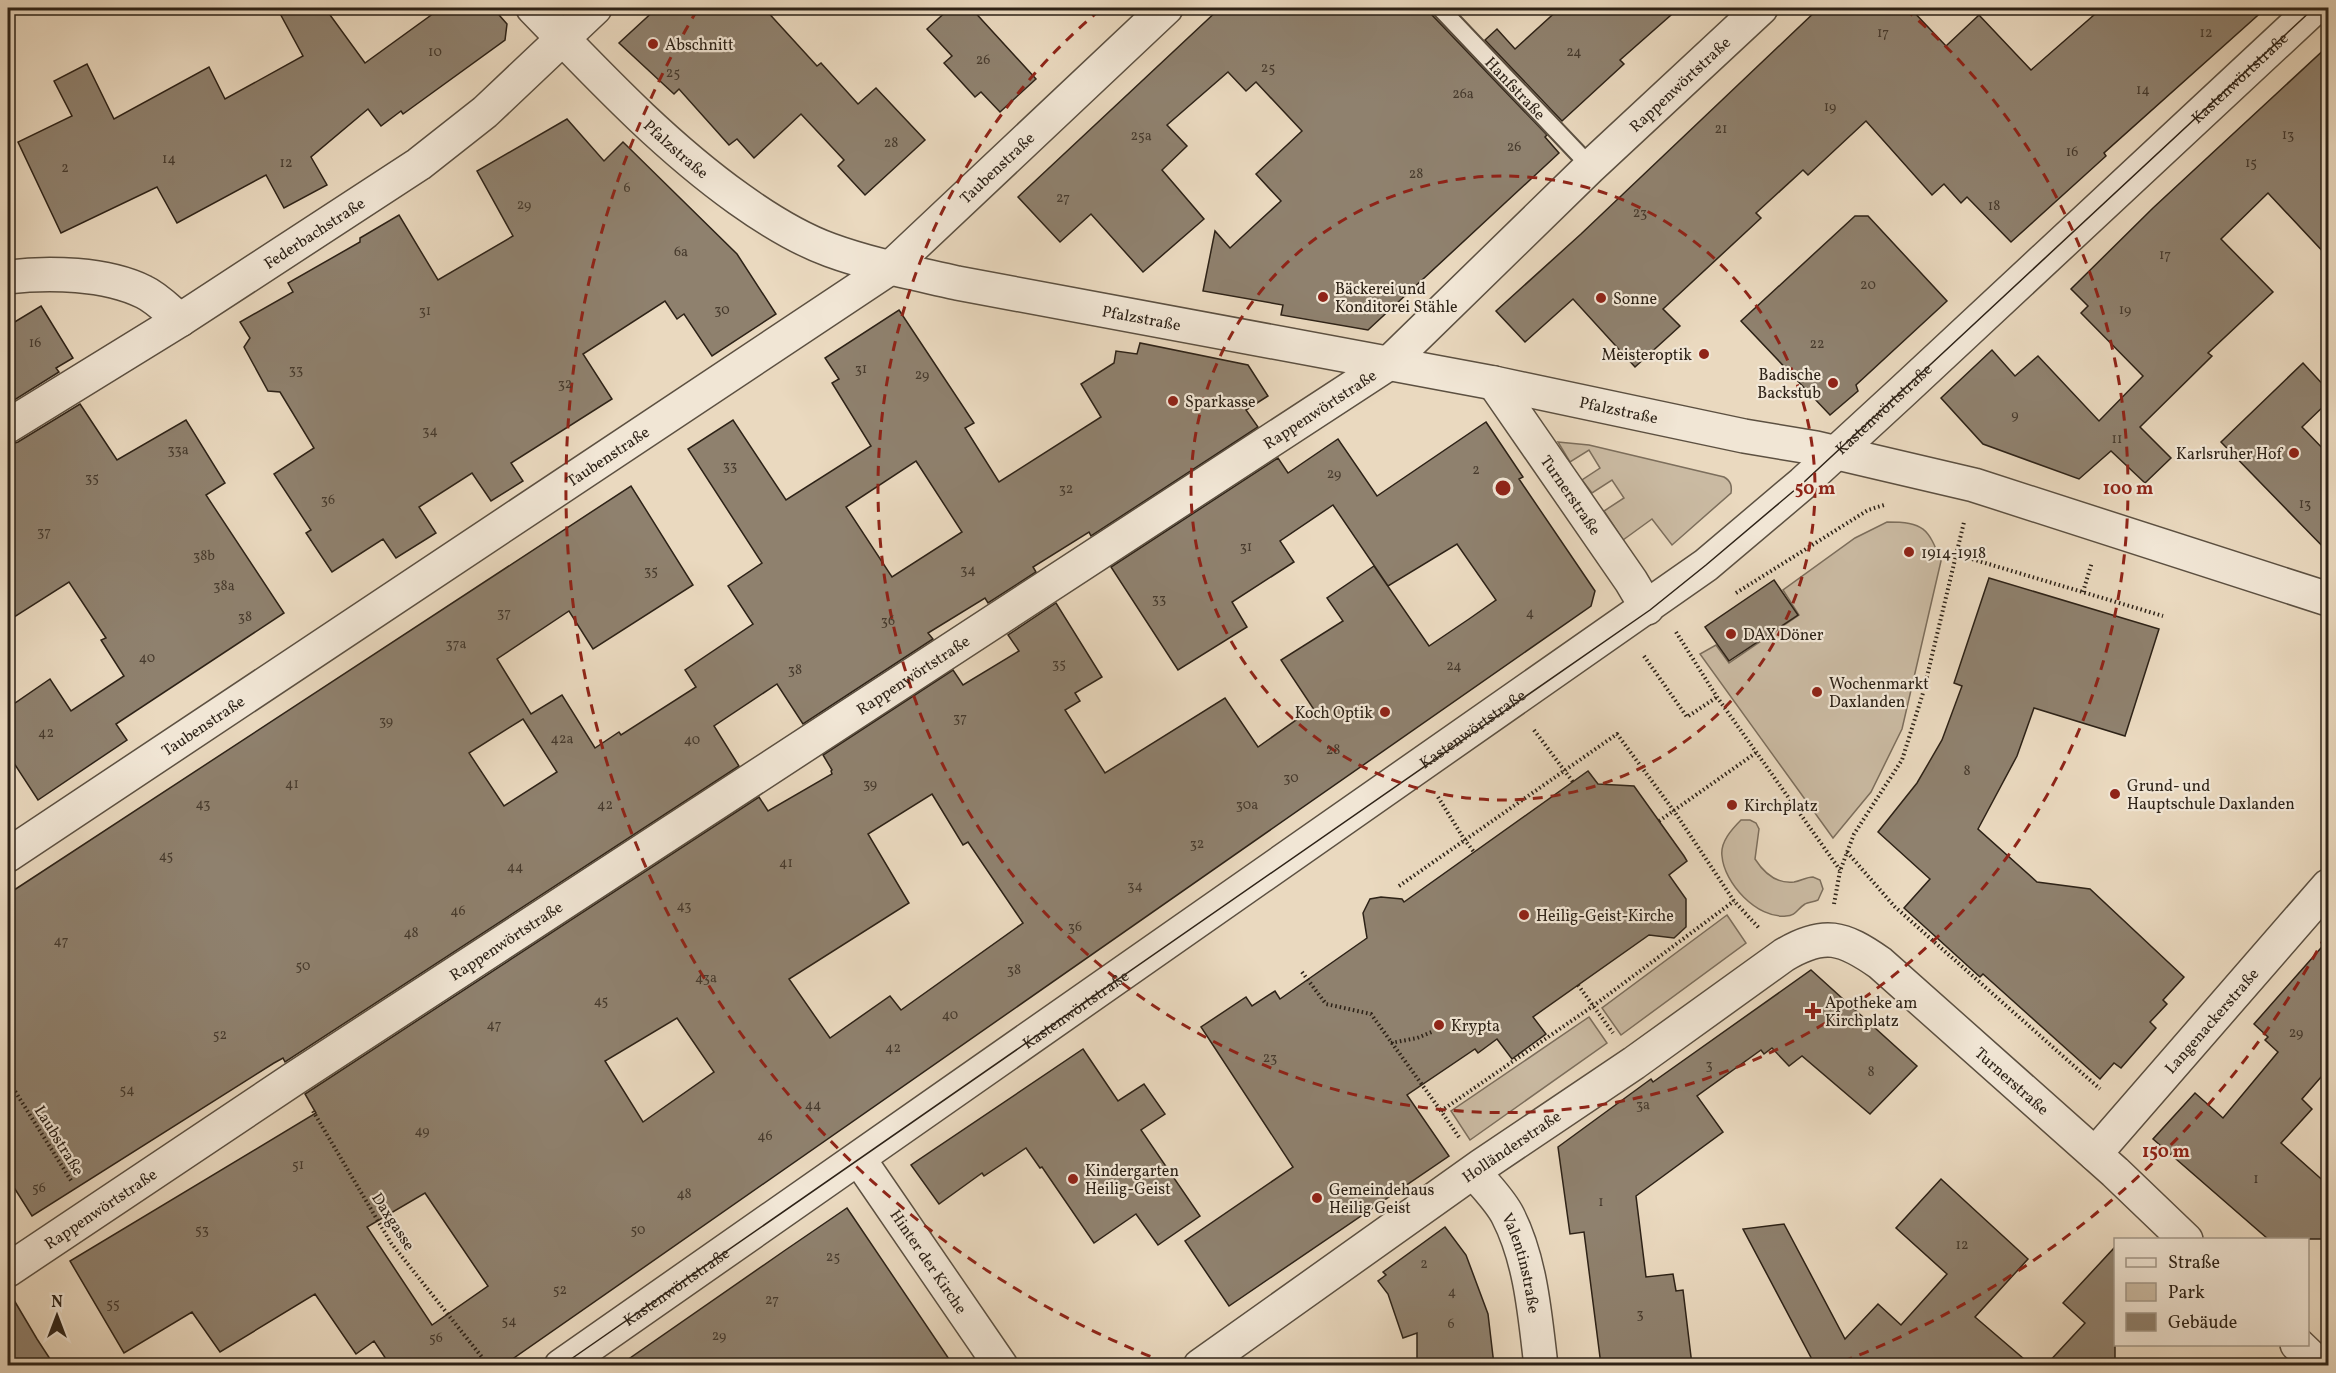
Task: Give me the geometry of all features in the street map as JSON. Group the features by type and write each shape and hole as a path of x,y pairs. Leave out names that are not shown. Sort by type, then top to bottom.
{"street":[{"name":"Pfalzstraße","path":"533,8 656,133 708,177 765,218 828,249 890,268 1494,383 1835,453 1974,485 2328,598"},
{"name":"Federbachstraße","path":"8,426 180,320 418,164 485,112 594,8"},
{"name":"Taubenstraße","path":"8,855 890,268 1166,8"},
{"name":"Rappenwörtstraße","path":"8,1270 292,1080 1388,364 1591,167 1761,8"},
{"name":"Kastenwörtstraße","path":"561,1365 1706,565 1769,513 1835,453 2314,8"},
{"path":"8,277 69,274 111,281 144,292 180,320"},
{"name":"Turnerstraße","path":"1494,383 1631,581 1651,605"},
{"name":"Langenackerstraße","path":"2095,1154 2328,886"},
{"name":"Turnerstraße","path":"1828,940 1854,945 1880,963 2095,1154 2185,1238"},
{"name":"Holländerstraße","path":"1200,1365 1478,1169 1634,1063 1784,955 1803,944 1828,940"},
{"name":"Hinter der Kirche","path":"859,1158 1001,1365"},
{"name":"Valentinstraße","path":"1478,1169 1507,1214 1522,1249 1541,1365"},
{"path":"2299,1346 2320,1365"}],"lane":[{"name":"Hanfstraße","path":"1440,8 1591,167"}],"path":[{"path":"1828,940 1840,871 1854,834 1902,760 1923,693 1955,554 1974,485"},
{"path":"1731,596 1868,510 1886,505"},
{"path":"1955,554 2163,616"},
{"path":"2083,592 2095,554"},
{"path":"1651,605 1676,631 1717,697 1840,871"},
{"path":"1669,636 1685,626"},
{"path":"1649,651 1644,655 1687,717 1717,697"},
{"path":"1533,729 1573,782"},
{"path":"1399,886 1617,734 1674,811 1734,901 1593,1006 1441,1111"},
{"path":"1659,821 1757,752"},
{"path":"1436,794 1474,852"},
{"path":"1847,852 1895,907 2129,1115"},
{"path":"1302,972 1326,1004 1371,1014 1441,1111 1478,1169"},
{"path":"1578,985 1593,1006"},
{"path":"1391,1042 1417,1038 1434,1031"},
{"name":"Laubstraße","path":"8,1080 92,1213"},
{"name":"Daxgasse","path":"292,1080 308,1102 391,1243 489,1365"}],"green space":[{"path":"1558,442 1589,445 1724,477 1730,484 1731,493 1672,545 1652,519 1623,540 1604,511 1624,498 1612,480 1592,493 1582,480 1600,468 1589,450 1570,462"},
{"path":"1887,522 1909,523 1923,529 1932,541 1941,561 1902,729 1871,792 1833,838 1700,654 1716,645 1729,663 1799,615 1783,590 1855,538"},
{"path":"1741,820 1756,823 1759,829 1755,859 1762,869 1782,881 1794,882 1813,877 1820,880 1823,889 1818,900 1806,903 1789,916 1775,915 1764,912 1735,888 1724,866 1722,851 1725,841"},
{"path":"1727,915 1746,943 1621,1035 1602,1008"},
{"path":"1589,1017 1607,1043 1470,1140 1451,1111"}],"building":[{"path":"277,8 325,8 365,63 441,8 493,8 507,24 505,40 403,114 401,111 381,126 368,109 311,157 327,185 284,208 266,175 177,223 157,187 61,233 18,142 72,116 54,81 87,64 114,119 209,67 225,99 303,56"},
{"path":"657,8 764,8 817,66 821,63 858,104 876,88 925,140 865,195 838,166 844,160 801,114 754,158 737,139 729,145 679,89 674,94 619,43"},
{"path":"950,8 971,8 1036,79 1000,112 981,92 975,97 944,63 952,56 927,29"},
{"path":"1220,8 1428,8 1432,15 1547,135 1545,137 1559,153 1368,330 1281,315 1283,305 1203,291 1215,231 1230,248 1281,201 1256,174 1302,131 1256,82 1246,91 1228,72 1167,125 1187,146 1162,170 1204,219 1143,272 1091,214 1060,242 1018,197"},
{"path":"1560,8 1679,8 1620,60 1624,64 1562,121 1485,40 1497,29 1515,49"},
{"path":"1819,8 1910,8 1946,46 1979,15 2031,70 2102,8 2266,8 2104,153 2106,156 2011,242 1967,197 1961,203 1944,184 1932,195 1866,121 1808,175 1803,170 1756,213 1761,218 1663,309 1680,326 1635,367 1573,299 1525,342 1496,311 1581,234"},
{"path":"2328,46 2328,257 2268,193 2221,239 2273,292 2208,353 2212,356 2140,427 2171,458 2145,483 2111,451 2079,479 1983,444 1941,398 1992,350 2015,376 2038,356 2099,421 2143,376 2081,313 2088,306 2071,289 2153,208"},
{"path":"567,119 604,161 623,142 737,254 776,314 712,356 684,314 677,319 665,301 583,354 612,399 511,463 523,481 491,501 472,473 419,507 436,533 396,558 383,539 332,572 306,533 311,530 274,474 314,448 280,392 268,391 244,347 250,338 240,322 293,292 288,283 360,242 360,238 399,215 438,280 513,236 477,171"},
{"path":"1855,216 1868,216 1947,301 1856,385 1858,391 1830,415 1741,321"},
{"path":"41,306 73,358 56,368 59,372 8,404 8,326"},
{"path":"899,310 974,423 965,428 999,482 1101,417 1081,384 1114,363 1116,351 1137,354 1140,343 1248,365 1268,396 1246,410 1258,427 1091,536 1089,532 1033,567 1036,572 988,603 985,598 928,633 933,639 803,724 777,684 714,726 739,766 285,1062 283,1058 274,1063 32,1216 8,1178 8,894 631,486 693,585 593,649 569,611 497,659 531,714 562,695 595,748 619,732 621,735 696,687 685,670 753,624 728,586 762,563 688,449 733,420 786,500 871,446 832,383 839,379 825,358","holes":["916,461 962,532 892,577 846,507","523,719 557,772 504,806 469,753"]},
{"path":"2303,363 2328,390 2328,402 2302,427 2328,454 2328,552 2221,442"},
{"path":"80,404 117,460 186,420 225,483 206,495 284,613 116,724 127,740 38,800 8,754 8,708 50,679 71,711 124,676 101,640 106,638 69,582 8,621 8,445 18,442"},
{"path":"1486,422 1523,477 1519,479 1595,591 1591,606 504,1365 390,1365 374,1341 356,1354 315,1294 220,1352 192,1312 124,1353 70,1261 316,1113 305,1094 759,797 768,811 832,774 823,755 953,670 963,685 1019,651 1008,635 1056,603 1102,677 1075,693 1080,701 1065,710 1105,773 1225,698 1258,747 1313,708 1281,660 1343,621 1327,598 1374,566 1429,646 1496,600 1457,544 1388,586 1333,505 1280,541 1294,562 1232,602 1247,627 1178,670 1111,567 1278,458 1288,473 1338,439 1377,496","holes":["932,794 963,845 968,842 1023,923 901,1010 890,996 830,1038 789,979 909,903 868,834","677,1018 714,1072 643,1122 605,1061","425,1193 488,1286 432,1325 367,1227"]},
{"path":"1989,578 2159,629 2125,736 2034,708 2017,756 1978,829 2037,882 2090,889 2184,977 2163,1000 2167,1004 2150,1022 2156,1028 2121,1068 2114,1063 2100,1079 1983,974 1980,977 1904,908 1930,879 1878,832 1917,783 1942,740 1962,686 1954,683"},
{"path":"1774,580 1798,615 1729,661 1705,627"},
{"path":"1588,771 1598,784 1634,786 1684,856 1687,861 1669,875 1686,899 1686,927 1674,938 1649,935 1533,1017 1546,1034 1512,1059 1497,1039 1478,1053 1475,1049 1407,1095 1449,1156 1229,1306 1185,1241 1293,1167 1201,1027 1246,997 1252,1006 1275,991 1280,999 1367,938 1363,913 1370,899 1381,897 1402,899 1404,902"},
{"path":"2328,940 2328,1069 2302,1099 2312,1109 2281,1143 2328,1185 2328,1239 2267,1238 2153,1139 2195,1093 2223,1118 2278,1052 2265,1040 2268,1037 2254,1024"},
{"path":"1811,970 1917,1066 1870,1114 1802,1056 1789,1066 1772,1048 1764,1054 1761,1050 1697,1096 1723,1132 1636,1196 1646,1277 1673,1274 1676,1291 1683,1290 1692,1365 1601,1365 1584,1232 1570,1234 1558,1147 1651,1079 1653,1082"},
{"path":"1083,1049 1118,1101 1144,1084 1165,1114 1141,1130 1200,1216 1158,1245 1136,1214 1094,1243 1042,1167 1040,1168 1026,1148 984,1176 982,1173 939,1204 911,1165"},
{"path":"1941,1179 2028,1259 1975,1317 2031,1365 1815,1365 1743,1229 1784,1224 1845,1339 1878,1304 1901,1325 1947,1274 1896,1228"},
{"path":"847,1208 953,1365 620,1365 784,1251"},
{"path":"1445,1227 1466,1255 1488,1314 1494,1365 1417,1365 1417,1333 1403,1338 1388,1294 1378,1281 1386,1275 1383,1272"},
{"path":"2114,1248 2115,1365 2046,1365 2085,1323 2063,1303"},
{"path":"8,1290 37,1339 54,1365 8,1365"}],"tram line":[{"path":"561,1366 1650,610 1803,483 2314,8"}],"place":[{"name":"Abschnitt","path":"653,44"},
{"name":"Bäckerei und Konditorei Stähle","path":"1323,297"},
{"name":"Sonne","path":"1601,298"},
{"name":"Meisteroptik","path":"1704,354"},
{"name":"Badische Backstub","path":"1833,383"},
{"name":"Sparkasse","path":"1173,401"},
{"name":"Karlsruher Hof","path":"2294,453"},
{"name":"1914-1918","path":"1909,552"},
{"name":"DAX Döner","path":"1731,634"},
{"name":"Wochenmarkt Daxlanden","path":"1817,692"},
{"name":"Koch Optik","path":"1385,712"},
{"name":"Grund- und Hauptschule Daxlanden","path":"2115,794"},
{"name":"Kirchplatz","path":"1732,805"},
{"name":"Heilig-Geist-Kirche","path":"1524,915"},
{"name":"Apotheke am Kirchplatz","path":"1813,1011"},
{"name":"Krypta","path":"1439,1025"},
{"name":"Kindergarten Heilig-Geist","path":"1073,1179"},
{"name":"Gemeindehaus Heilig Geist","path":"1317,1198"}]}
